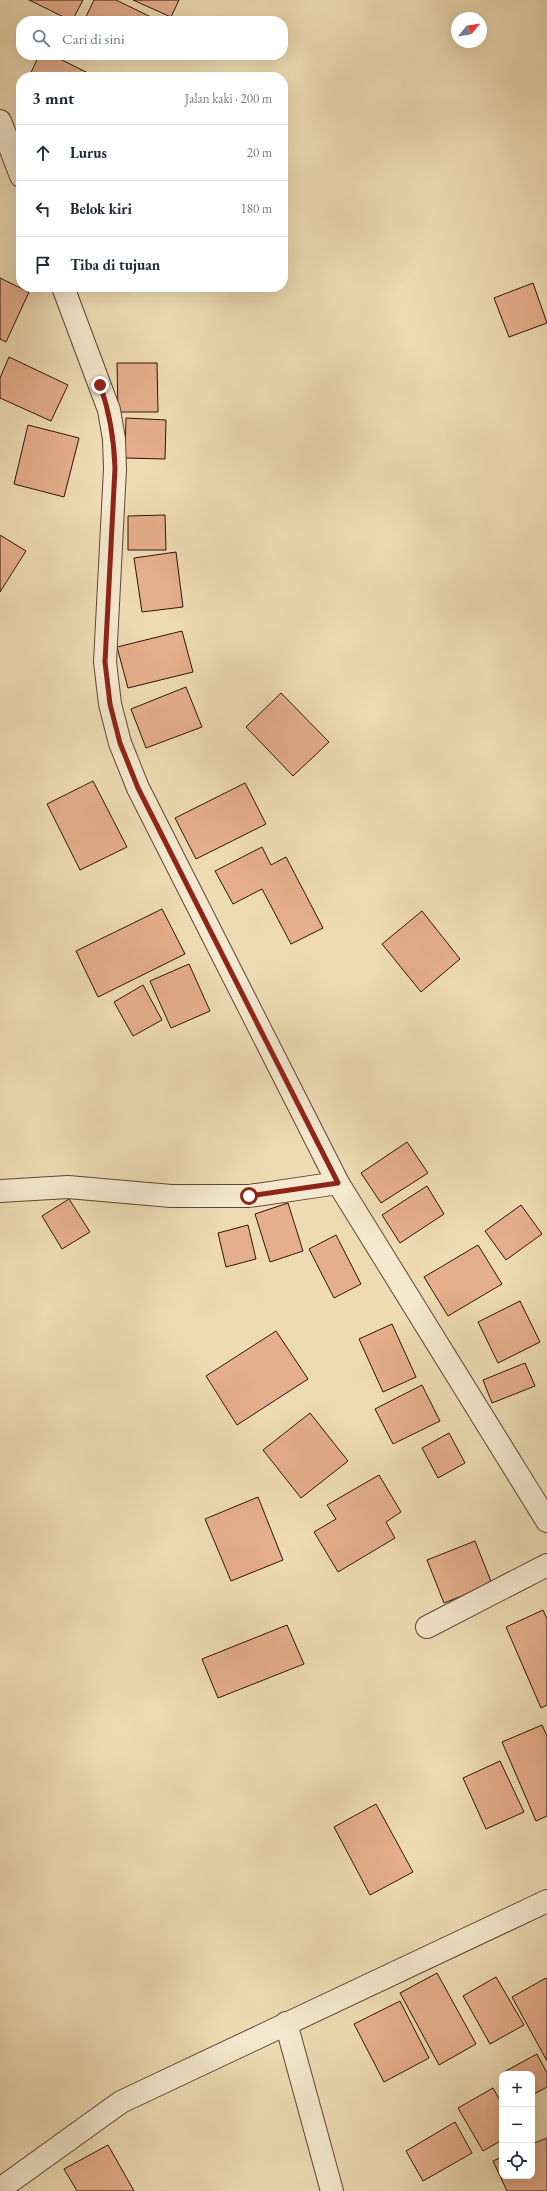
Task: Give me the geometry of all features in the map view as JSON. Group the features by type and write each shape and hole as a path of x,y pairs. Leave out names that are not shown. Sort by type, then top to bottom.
{"street":[{"path":"0,121 16,163"},
{"path":"65,292 109,410 114,439 115,468 105,662 110,704 120,743 138,788 338,1183 547,1521"},
{"path":"0,1191 68,1187 171,1196 249,1196 338,1183"},
{"path":"427,1627 547,1565"},
{"path":"0,2189 121,2102 547,1901"},
{"path":"286,2024 332,2191"}],"building":[{"path":"29,0 83,0 75,16 62,16"},
{"path":"94,0 116,0 149,16 86,16"},
{"path":"133,0 179,0 171,16"},
{"path":"37,60 62,60 86,72 31,72"},
{"path":"0,278 16,286 16,292 29,292 6,342 0,339"},
{"path":"533,283 547,323 509,337 494,298"},
{"path":"9,357 68,385 51,421 0,398 0,378"},
{"path":"117,363 157,363 158,412 118,412"},
{"path":"126,418 166,420 165,459 125,458"},
{"path":"28,425 79,438 64,497 14,484"},
{"path":"165,515 166,550 128,550 128,516"},
{"path":"0,535 26,551 0,592"},
{"path":"176,552 183,607 142,612 134,558"},
{"path":"182,631 193,672 128,688 117,647"},
{"path":"186,687 202,727 146,748 131,709"},
{"path":"281,693 329,742 293,776 246,727"},
{"path":"93,781 127,847 80,870 47,804"},
{"path":"245,783 266,824 196,859 175,818"},
{"path":"262,847 271,865 286,857 323,928 291,944 262,889 233,904 215,871"},
{"path":"162,909 185,954 98,997 76,951"},
{"path":"422,911 460,959 421,992 382,944"},
{"path":"189,964 210,1011 171,1028 150,981"},
{"path":"143,985 162,1020 133,1036 114,1002"},
{"path":"407,1142 428,1173 381,1203 361,1173"},
{"path":"427,1186 444,1214 400,1243 382,1215"},
{"path":"69,1199 90,1232 62,1249 42,1216"},
{"path":"288,1203 303,1251 270,1262 255,1214"},
{"path":"521,1205 542,1234 506,1260 485,1231"},
{"path":"248,1225 256,1259 226,1267 218,1233"},
{"path":"336,1235 361,1284 334,1298 309,1249"},
{"path":"478,1245 502,1284 448,1316 424,1277"},
{"path":"520,1301 540,1342 498,1363 478,1322"},
{"path":"392,1324 416,1377 383,1392 359,1339"},
{"path":"276,1331 308,1379 237,1425 206,1376"},
{"path":"525,1363 535,1386 492,1403 483,1380"},
{"path":"422,1385 440,1421 393,1444 375,1409"},
{"path":"310,1413 348,1461 301,1498 263,1450"},
{"path":"449,1433 465,1463 438,1478 422,1448"},
{"path":"379,1475 401,1512 386,1522 395,1538 338,1572 314,1532 336,1519 327,1505"},
{"path":"258,1497 283,1560 231,1581 205,1519"},
{"path":"475,1541 492,1584 444,1603 427,1560"},
{"path":"543,1610 547,1619 547,1705 541,1708 506,1627"},
{"path":"287,1625 304,1664 218,1698 202,1659"},
{"path":"542,1725 547,1736 547,1816 536,1821 502,1742"},
{"path":"500,1761 524,1812 486,1829 463,1778"},
{"path":"376,1804 413,1872 370,1895 334,1827"},
{"path":"437,1973 476,2044 439,2065 400,1993"},
{"path":"496,1977 524,2025 490,2044 463,1996"},
{"path":"546,1978 547,1979 547,2061 512,1997"},
{"path":"400,2001 429,2058 384,2082 354,2024"},
{"path":"537,2054 547,2073 547,2087 535,2093 535,2071 506,2071"},
{"path":"493,2088 499,2099 499,2142 483,2151 458,2108"},
{"path":"455,2122 472,2153 423,2181 406,2151"},
{"path":"547,2138 547,2191 507,2191 501,2179 535,2179 535,2143"},
{"path":"108,2145 134,2191 77,2191 64,2169"},
{"path":"499,2158 499,2174 493,2161"}],"route":[{"path":"100,385 109,410 114,439 115,468 108,578 105,662 110,704 120,743 138,788 338,1183 249,1196"}]}
